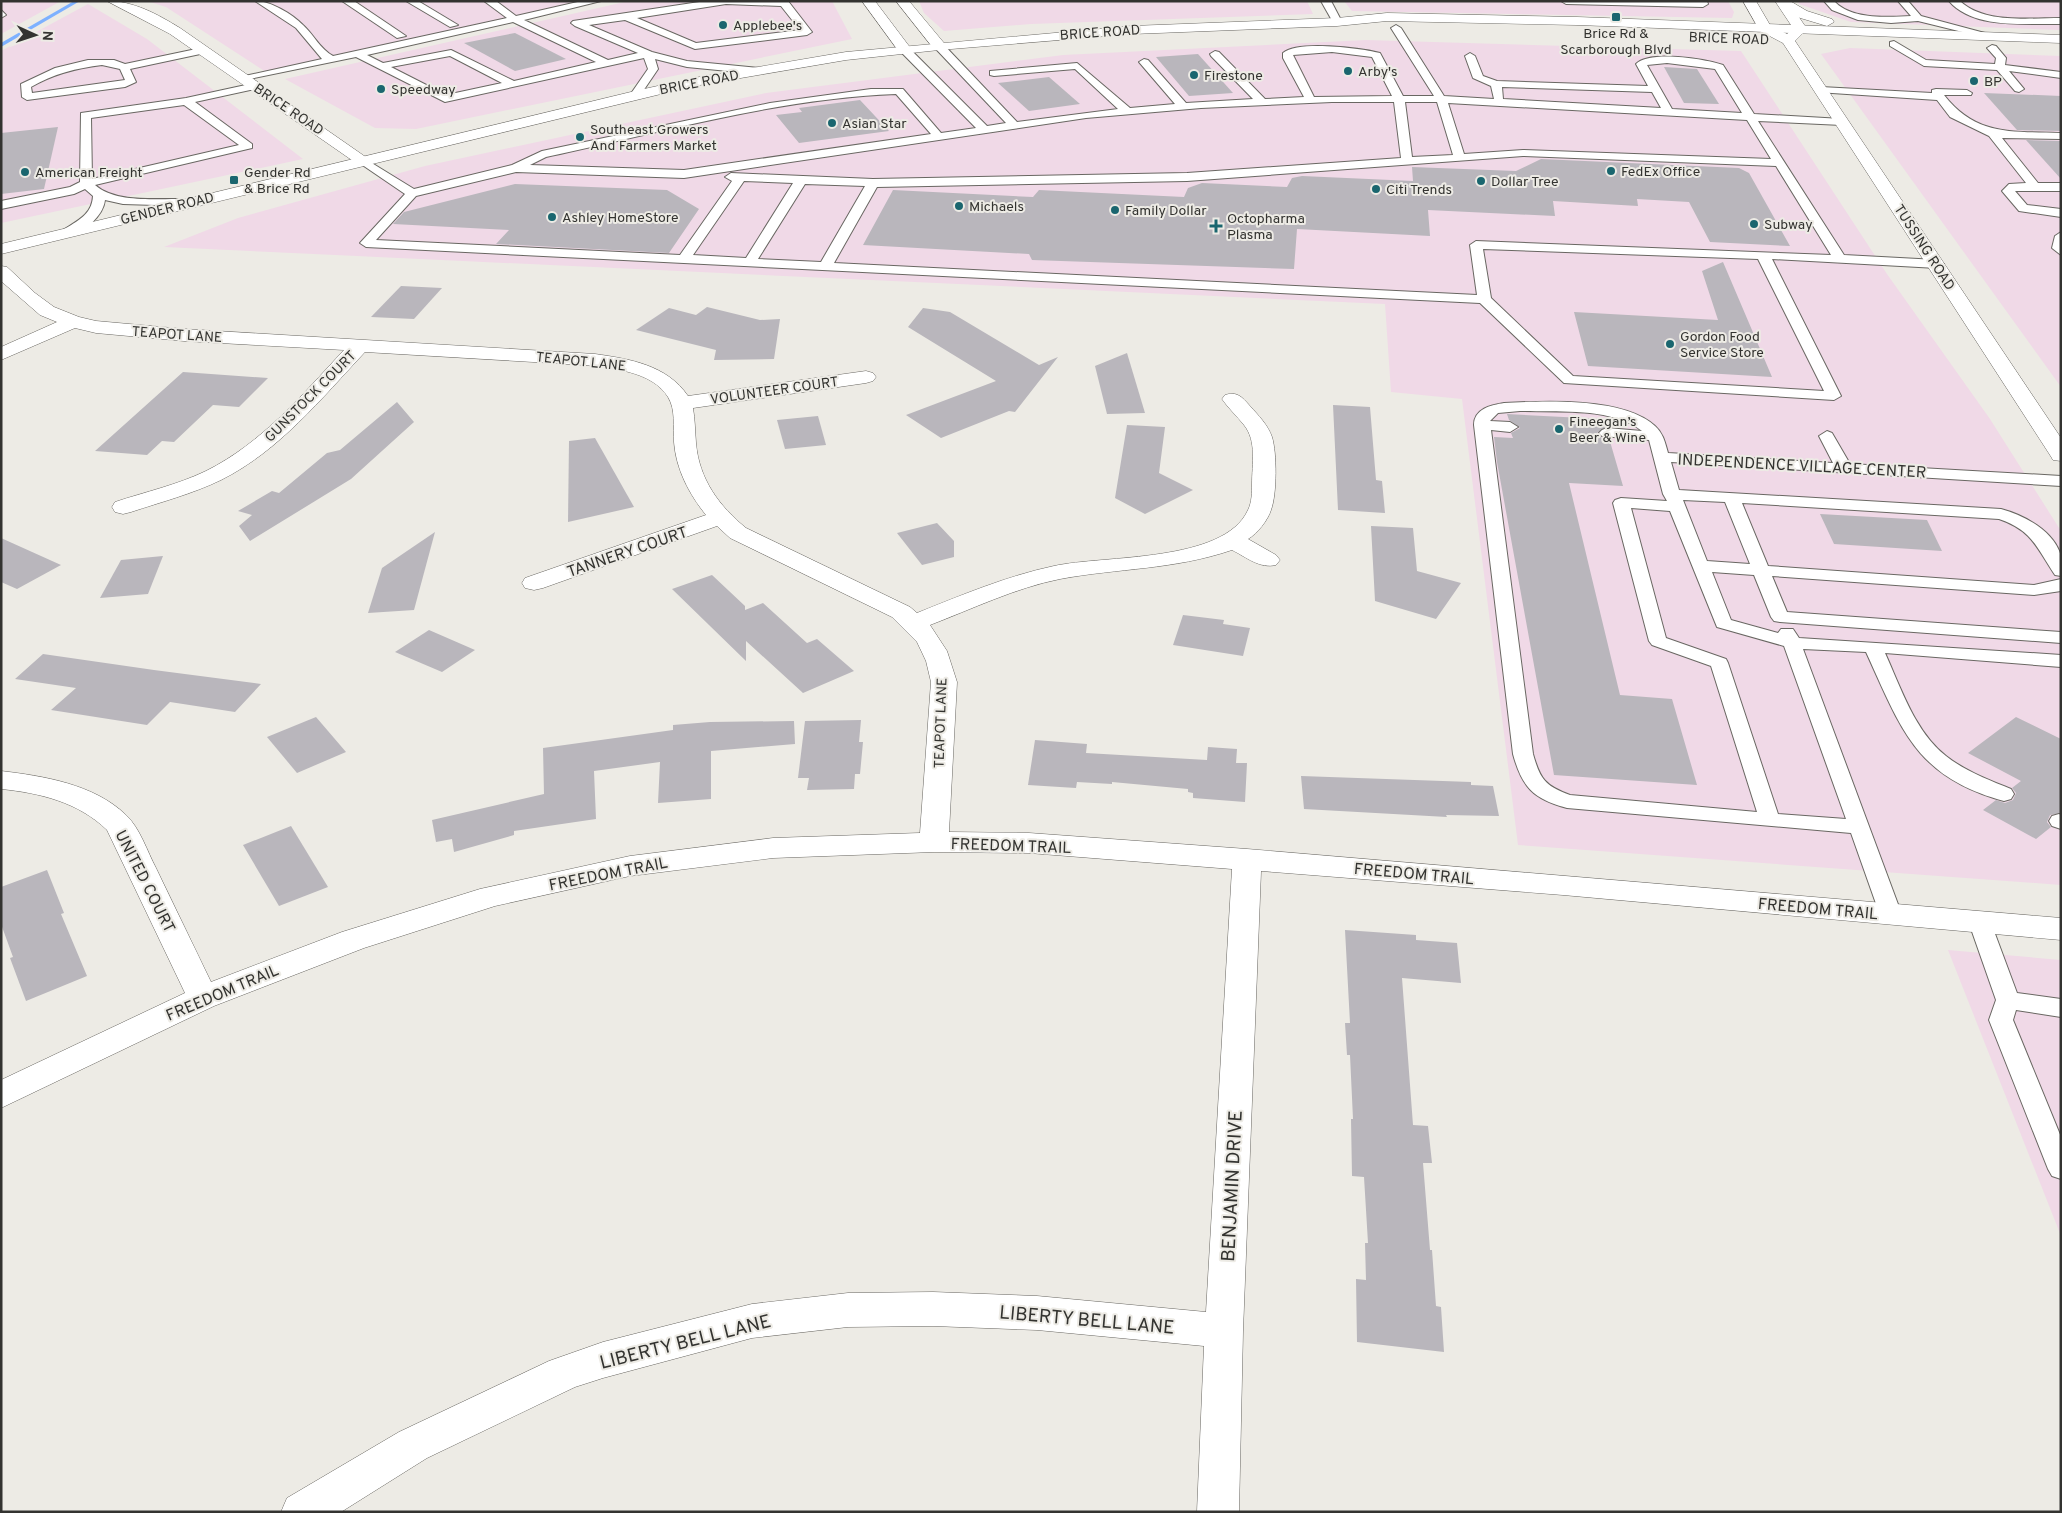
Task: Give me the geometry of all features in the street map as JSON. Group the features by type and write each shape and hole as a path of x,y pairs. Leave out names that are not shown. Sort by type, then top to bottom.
{"main road":[{"name":"BRICE ROAD","path":"114,1 153,18 362,160 635,95 846,56 939,46 1132,30 1337,22 1387,17 1577,21 1877,32 1991,42 2061,51"},
{"path":"868,1 905,50"},
{"path":"902,1 939,46"},
{"path":"1749,1 1765,28 1788,40 1800,29 1781,1"},
{"path":"1781,1 1794,10 1810,17 1877,32"},
{"name":"BRICE ROAD","path":"1337,22 1396,28 1894,44 2061,39"},
{"name":"TUSSING ROAD","path":"1788,40 2061,455"},
{"name":"GENDER ROAD","path":"1,249 362,160"},
{"name":"TEAPOT LANE","path":"1,271 28,297 47,311 73,322 96,327 184,335 611,362 634,367 663,381 675,390 682,403 685,446 692,473 704,498 719,518 738,533 874,597 916,622 940,659 944,682 934,842"},
{"path":"1,354 73,322"},
{"name":"GUNSTOCK COURT","path":"123,507 214,475 248,455 275,434 360,346"},
{"name":"VOLUNTEER COURT","path":"682,403 866,377"},
{"path":"916,622 1009,586 1058,573 1184,557 1232,540 1248,526 1259,512 1262,498 1264,452 1263,437 1256,424 1232,399"},
{"name":"TANNERY COURT","path":"534,583 719,518"},
{"path":"1232,540 1268,560"},
{"name":"UNITED COURT","path":"1,780 48,787 97,807 116,822 128,841 203,998"},
{"name":"FREEDOM TRAIL","path":"1,1095 203,998 353,940 491,896 612,870 773,848 934,842 1029,844 1247,859 2061,929"},
{"name":"BENJAMIN DRIVE","path":"1218,1512 1224,1331 1247,859"},
{"name":"LIBERTY BELL LANE","path":"302,1512 413,1446 564,1374 603,1360 752,1321 848,1310 933,1309 1037,1313 1224,1331"}],"lane":[{"path":"347,1 401,36"},
{"path":"411,1 453,25"},
{"path":"489,1 516,20 606,63"},
{"path":"322,54 557,1 569,7"},
{"path":"185,203 132,202 99,195 86,184 85,115 186,100 332,60 596,1"},
{"path":"578,24 625,16 726,1 784,2 807,32 695,46 625,16"},
{"path":"1326,1 1337,22"},
{"path":"1562,1 1577,21"},
{"path":"1566,1 1703,4 1702,1"},
{"path":"1829,1 1835,8 1858,17 1890,20 1918,18 1991,42 2001,58 2000,67 2019,88 2003,91"},
{"path":"1903,1 1918,18"},
{"path":"1954,1 1970,14 1992,18 2061,21"},
{"path":"264,2 298,26 322,54 332,60"},
{"path":"552,12 648,54 687,64 759,71"},
{"path":"1396,28 1440,99 1460,158"},
{"path":"1894,44 1924,63 2000,67 2061,75"},
{"path":"939,46 1014,126"},
{"path":"124,67 131,82 121,85 27,96 25,86 54,71 106,62 117,62 124,67 202,50"},
{"path":"905,50 984,130"},
{"path":"1311,100 1288,58 1288,53 1296,51 1335,51 1362,52 1376,55 1399,99 1407,162"},
{"path":"382,66 446,53 512,84"},
{"path":"358,54 445,99 648,54"},
{"path":"635,95 652,68 648,54"},
{"path":"1215,54 1262,102"},
{"path":"1470,56 1478,78 1496,84 1655,89"},
{"path":"1144,62 1184,107"},
{"path":"1668,111 1641,64 1645,62 1715,65 1719,67 1752,116 1840,259"},
{"path":"1924,63 1924,73 1951,74"},
{"path":"994,73 1077,66 1128,112"},
{"path":"455,69 479,68"},
{"path":"392,72 418,71"},
{"path":"471,78 496,76"},
{"path":"1989,76 2008,76"},
{"path":"410,82 434,80"},
{"path":"1496,84 1500,102"},
{"path":"1821,90 1934,88 1964,90"},
{"path":"1934,88 1954,115 1993,134 2061,136"},
{"path":"939,137 900,91 871,92 770,106 542,154 516,168 412,193 366,243 1484,300"},
{"path":"684,174 1014,126 1128,112 1262,102 1440,99 1842,122"},
{"path":"1,206 74,190 86,184 248,146 186,100"},
{"path":"1993,134 2034,186"},
{"path":"516,168 873,183 1187,178 1523,153 1780,163"},
{"path":"362,160 412,193"},
{"path":"682,260 741,177"},
{"path":"749,263 801,180"},
{"path":"826,267 873,183"},
{"path":"2061,187 2014,187 2008,191 2023,208 2061,213"},
{"path":"67,233 95,214 100,204 99,195"},
{"path":"2061,236 2058,248 2061,251"},
{"path":"1763,256 1834,396 1569,380 1484,300 1476,245 1763,256 1840,259 1937,264"},
{"path":"1661,457 1655,436 1636,420 1622,414 1597,410 1496,408 1486,413 1482,425 1523,754 1530,778 1543,792 1567,801 1858,827"},
{"path":"1482,425 1510,427"},
{"path":"1608,433 1655,436"},
{"path":"1827,436 1844,468"},
{"name":"INDEPENDENCE VILLAGE CENTER","path":"1792,643 1723,623 1702,566 1674,500 1661,457 2061,481"},
{"path":"1770,820 1719,663 1658,641 1621,502 1731,497 2000,514 2029,524 2037,533 2061,571"},
{"path":"1731,497 1792,643 1890,915"},
{"path":"1702,566 2034,590 2052,588 2061,584"},
{"path":"1780,618 2061,638"},
{"path":"1792,643 2061,661"},
{"path":"1873,647 1922,745 1938,761 2004,794"},
{"path":"1980,923 2008,1000 2001,1020 2061,1169"},
{"path":"2008,1000 2061,1008"}],"shaded area":[{"path":"1,1 61,1 1,34"},
{"path":"147,1 589,1 266,72 166,7"},
{"path":"629,1 832,1 852,39 416,129 375,128 285,79"},
{"path":"919,1 1307,1 1313,14 1031,24 944,31 924,13"},
{"path":"1344,1 1728,1 1734,12 1732,18 1352,11"},
{"path":"1798,1 2061,1 2061,30 1851,22 1799,4"},
{"path":"88,4 147,39 303,159 1,223 1,51"},
{"path":"1366,40 1741,51 1887,274 1990,419 2061,531 2061,885 1518,845 1462,399 1391,392 1385,304 164,247 238,218 425,166 766,93 1063,55"},
{"path":"1850,48 2061,56 2061,387 1821,54"},
{"path":"1948,950 2061,960 2061,1236"}],"building":[{"path":"515,33 566,59 515,71 464,43"},
{"name":"Firestone","path":"1198,54 1233,93 1189,96 1156,57"},
{"path":"1664,67 1697,69 1719,104 1684,103"},
{"path":"1049,77 1080,104 1029,111 998,83"},
{"path":"1984,93 2061,96 2061,131 2017,130"},
{"name":"Asian Star","path":"860,100 889,131 799,143 776,115 802,112 799,108"},
{"name":"American Freight","path":"58,127 44,189 1,194 1,133"},
{"path":"2026,140 2061,141 2061,179"},
{"path":"1541,159 1739,168 1749,173 1790,246 1710,242 1689,202 1637,199 1638,206 1553,201 1555,216 1428,210 1430,236 1297,229 1294,269 1032,260 1029,254 863,245 893,190 1033,197 1039,190 1184,197 1188,188 1202,183 1287,187 1292,178 1302,176 1413,181 1412,167 1516,171"},
{"name":"Ashley HomeStore","path":"515,184 667,190 699,209 669,253 496,244 509,230 393,224 404,212"},
{"name":"Gordon Food Service Store","path":"1723,262 1772,377 1588,366 1574,312 1718,320 1702,271"},
{"path":"401,286 442,288 414,319 371,317"},
{"path":"707,307 760,320 780,319 774,359 714,360 716,350 636,330 669,308 696,315"},
{"path":"923,308 950,312 1039,365 1058,357 1015,412 1009,411 941,438 906,415 996,381 908,327"},
{"path":"1127,353 1145,413 1107,414 1095,366"},
{"path":"183,372 268,378 239,407 213,405 174,442 162,441 147,455 95,451"},
{"path":"397,402 414,422 351,479 250,541 239,526 252,515 238,511 272,491 279,493 327,453 340,450"},
{"path":"1333,405 1370,407 1376,480 1382,481 1385,513 1338,510"},
{"path":"1507,414 1603,419 1606,427 1597,433 1602,438 1609,438 1623,486 1569,483 1620,695 1672,699 1697,785 1554,775 1497,462 1494,437 1513,438 1511,433 1520,428 1509,420"},
{"path":"818,416 826,445 785,449 777,420"},
{"path":"1127,425 1165,427 1159,473 1193,490 1145,514 1115,498"},
{"path":"595,438 634,507 568,522 569,441"},
{"path":"1820,514 1927,520 1942,551 1834,544"},
{"path":"937,523 954,541 954,557 922,565 897,533"},
{"path":"1371,526 1413,528 1417,571 1461,583 1436,619 1375,601"},
{"path":"435,532 414,610 368,613 382,568"},
{"path":"1,538 61,565 17,589 1,582"},
{"path":"163,556 148,594 100,598 121,560"},
{"path":"712,575 745,606 745,610 763,603 807,643 817,639 854,671 803,693 746,641 746,661 672,589"},
{"path":"1183,615 1224,620 1223,624 1250,628 1243,656 1173,645"},
{"path":"429,630 475,650 442,672 395,652"},
{"path":"43,654 261,684 235,712 170,702 147,725 51,710 76,688 15,679"},
{"path":"316,717 346,752 297,773 267,737"},
{"path":"2016,717 2061,739 2061,813 2050,815 2047,822 2051,827 2036,839 1983,810 1996,800 2005,803 2013,800 2016,793 2012,788 2021,781 1968,753"},
{"path":"861,720 859,742 863,742 860,774 855,774 854,789 807,790 809,778 798,778 805,721"},
{"path":"794,721 795,744 711,751 711,799 658,803 660,762 594,771 596,819 514,831 514,835 454,852 452,839 436,842 432,820 544,794 543,748 673,730 673,725 710,722"},
{"path":"1035,740 1087,744 1086,753 1207,760 1208,747 1237,749 1236,763 1247,763 1245,802 1193,798 1193,793 1188,792 1188,789 1112,782 1112,784 1077,782 1076,788 1028,785"},
{"path":"1301,776 1471,782 1471,785 1493,786 1499,816 1446,815 1447,817 1304,809"},
{"path":"291,826 328,887 279,906 243,845"},
{"path":"47,870 64,913 61,914 87,976 26,1001 10,958 13,957 1,924 1,887"},
{"path":"1345,930 1416,935 1416,940 1457,943 1461,983 1402,978 1413,1125 1428,1126 1432,1163 1423,1163 1436,1306 1441,1307 1444,1352 1357,1342 1356,1279 1366,1280 1365,1243 1368,1243 1364,1177 1352,1176 1351,1119 1353,1119 1350,1055 1347,1055 1345,1023 1350,1023"}],"waterway":[{"path":"1,45 78,1"}],"place":[{"name":"Brice Rd & Scarborough Blvd","path":"1616,17"},
{"name":"Applebee's","path":"723,25"},
{"name":"Arby's","path":"1348,71"},
{"name":"Firestone","path":"1194,75"},
{"name":"BP","path":"1974,81"},
{"name":"Speedway","path":"381,89"},
{"name":"Asian Star","path":"832,123"},
{"name":"Southeast Growers And Farmers Market","path":"580,137"},
{"name":"FedEx Office","path":"1611,171"},
{"name":"American Freight","path":"25,172"},
{"name":"Gender Rd & Brice Rd","path":"234,180"},
{"name":"Dollar Tree","path":"1481,181"},
{"name":"Citi Trends","path":"1376,189"},
{"name":"Michaels","path":"959,206"},
{"name":"Family Dollar","path":"1115,210"},
{"name":"Ashley HomeStore","path":"552,217"},
{"name":"Subway","path":"1754,224"},
{"name":"Octopharma Plasma","path":"1216,226"},
{"name":"Gordon Food Service Store","path":"1670,344"},
{"name":"Fineegan’s Beer & Wine","path":"1559,429"}]}
